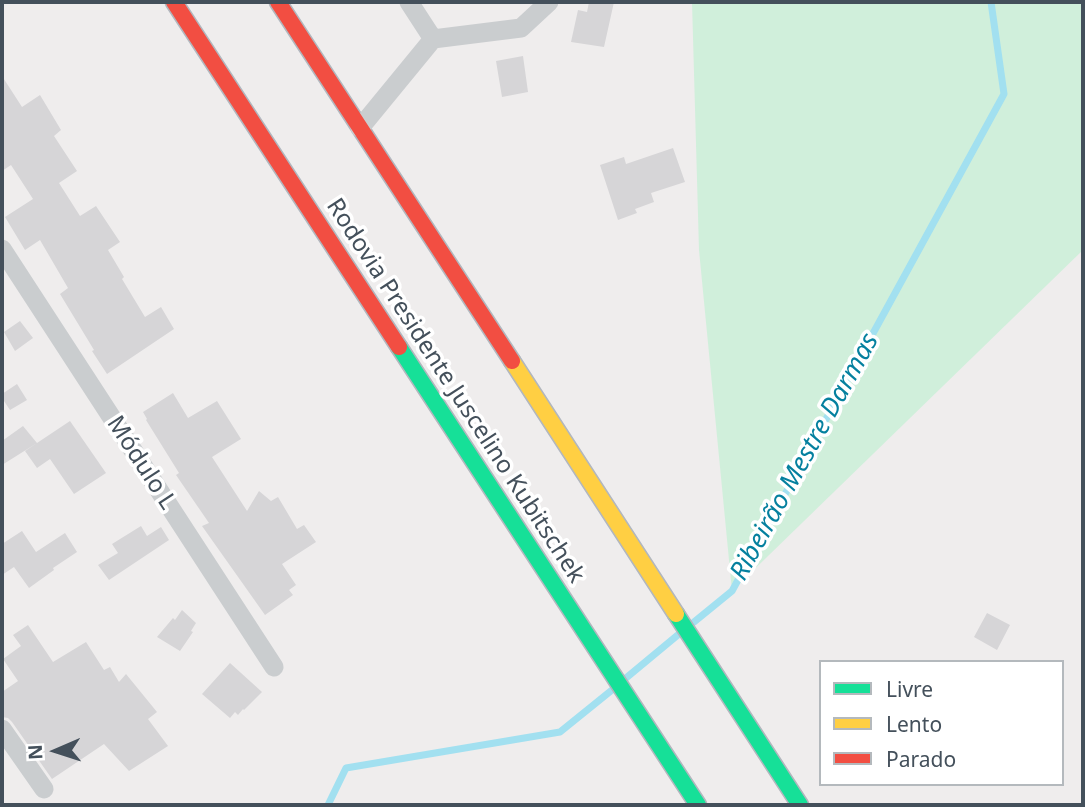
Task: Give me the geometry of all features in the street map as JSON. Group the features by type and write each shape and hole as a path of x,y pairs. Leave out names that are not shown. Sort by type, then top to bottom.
{"highway":[{"name":"Rodovia Presidente Juscelino Kubitschek","path":"174,2 698,805"},
{"path":"278,2 800,805"}],"street":[{"path":"408,2 433,39"},
{"path":"360,128 433,39 521,28 549,2"},
{"name":"Módulo L","path":"2,249 274,667"},
{"path":"2,729 44,789"}],"green space":[{"path":"692,2 1083,2 1083,250 732,591 699,250"}],"building":[{"path":"589,2 614,2 604,47 571,42 578,10 587,12"},
{"path":"523,56 528,92 502,97 496,61"},
{"path":"2,76 22,107 40,95 61,130 54,136 77,171 59,183 80,216 96,206 120,242 108,250 145,317 161,307 174,329 107,374 60,294 68,288 40,240 25,250 5,217 33,199 11,165 2,171"},
{"path":"673,148 685,182 651,193 654,202 635,209 637,213 618,220 600,165 624,157 626,164"},
{"path":"20,321 33,338 15,351 4,332"},
{"path":"17,384 27,400 10,410 2,394"},
{"path":"173,393 188,418 217,401 241,439 212,457 247,511 259,491 271,501 278,497 297,529 304,525 316,542 282,564 296,585 289,590 293,595 265,615 202,526 209,523 176,475 179,473 146,420 143,412"},
{"path":"70,421 106,473 74,494 50,459 37,468 25,451"},
{"path":"23,426 37,443 2,465 2,441"},
{"path":"141,526 147,536 161,527 169,540 109,580 98,565 118,553 112,544"},
{"path":"22,531 36,552 65,533 77,552 29,588 14,567 2,575 2,544"},
{"path":"182,610 196,623 180,651 157,637"},
{"path":"987,613 1010,625 997,650 974,637"},
{"path":"28,625 53,662 86,642 104,670 110,667 119,682 126,674 157,712 148,719 168,746 129,771 104,744 52,779 12,722 2,717 2,692 18,681 3,659 21,646 13,635"},
{"path":"230,663 262,692 238,715 235,712 230,718 202,694"}],"waterway":[{"name":"Ribeirão Mestre Darmas","path":"694,622 732,591 1004,94 991,2"},
{"name":"Ribeirão Mestre Darmas","path":"626,678 679,634"},
{"name":"Ribeirão Mestre Darmas","path":"328,805 346,768 560,732 612,690"}],"traffic: fast":[{"path":"399,347 698,805"},
{"path":"676,614 800,805"}],"traffic: slow":[{"path":"512,361 676,614"}],"traffic: jam":[{"path":"174,2 399,347"},
{"path":"278,2 512,361"}]}
